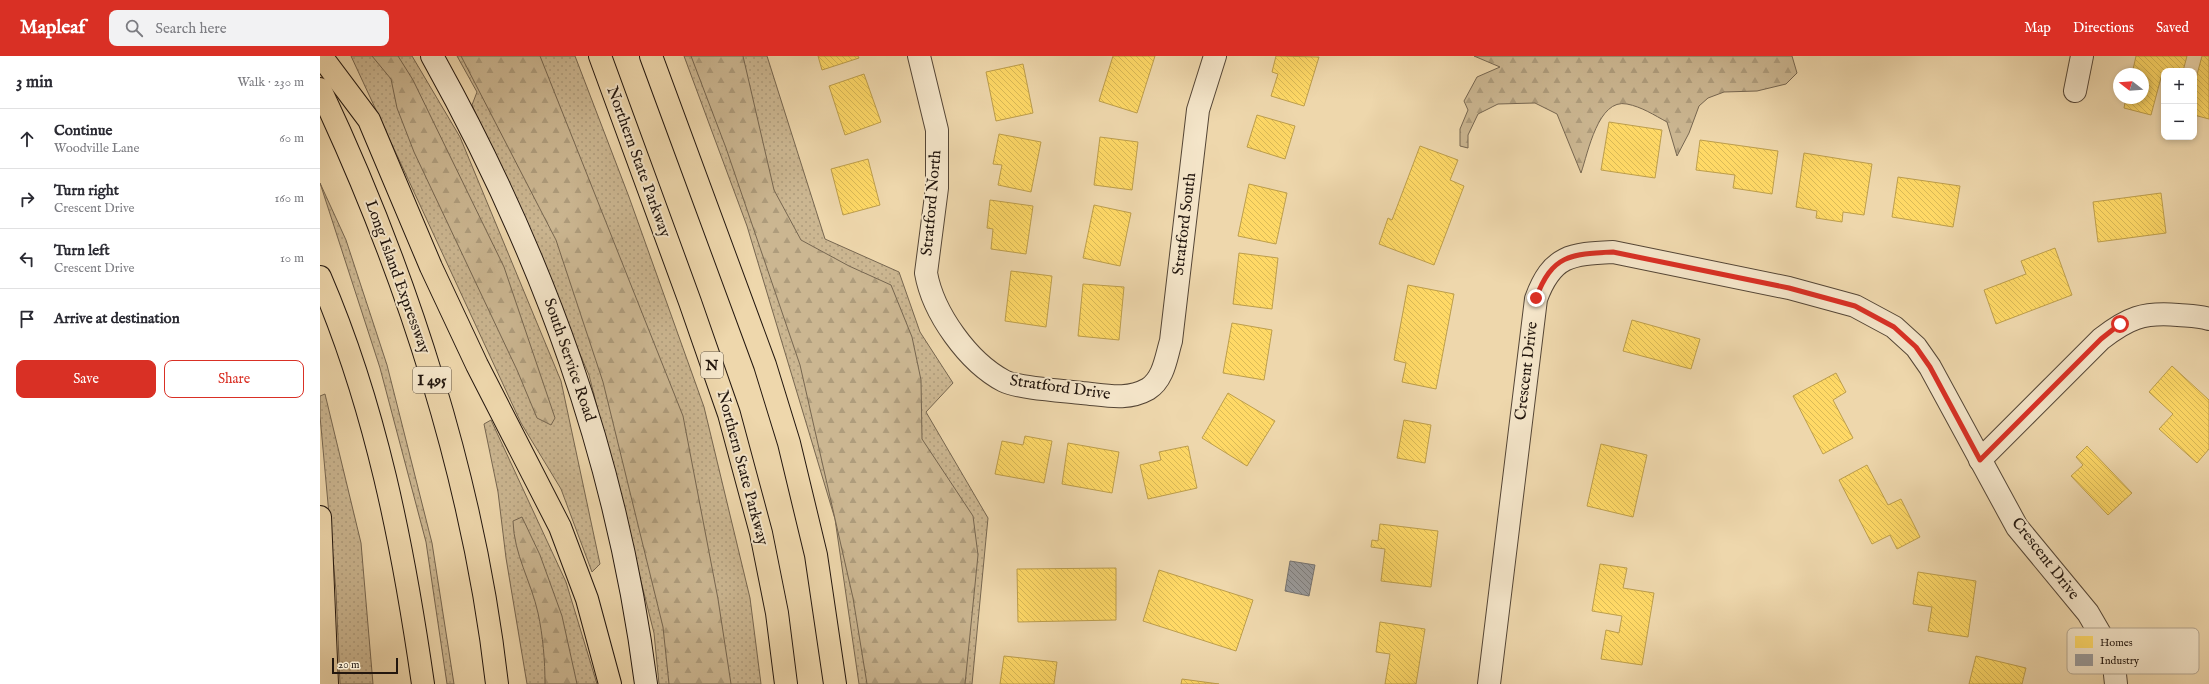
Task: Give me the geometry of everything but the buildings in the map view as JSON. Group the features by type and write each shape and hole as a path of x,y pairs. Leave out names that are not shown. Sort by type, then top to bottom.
{"highway":[{"path":"321,56 369,120 454,318 499,411 560,527 587,599 610,684"},
{"name":"Northern State Parkway","path":"600,56 703,338 741,455 769,571 786,684"},
{"path":"652,56 765,365 789,443 816,555 835,684"},
{"name":"Long Island Expressway","path":"320,89 373,206 426,357 467,512 482,589 497,684"},
{"path":"320,277 356,371 397,524 423,684"},
{"path":"320,517 327,684"}],"street":[{"name":"South Service Road","path":"432,56 460,106 508,203 547,292 585,402 617,520 633,601 646,684"},
{"name":"Stratford North","path":"919,56 937,130 937,188 926,273 928,286 947,323"},
{"name":"Stratford South","path":"1148,388 1161,375 1171,341 1198,110 1215,56"},
{"path":"2075,91 2082,56"},
{"name":"Crescent Drive","path":"1489,684 1536,298 1543,280 1553,266 1570,257 1585,253 1613,252 1789,288 1855,306 1894,327 1916,347 1930,367 2017,527 2088,613 2097,628"},
{"path":"1980,460 2101,339 2120,324 2138,316 2156,313 2200,316 2209,319"},
{"name":"Stratford Drive","path":"947,323 966,352 1005,382 1053,390 1126,397 1148,388"},
{"name":"Crescent Drive","path":"2115,674 2116,684"}],"green space":[{"path":"351,56 412,56 460,137 561,381 600,564 592,572 561,489 521,423"},
{"path":"372,56 398,56 413,80 504,267 555,418 551,425 537,418 517,370 414,152 397,108 391,79"},
{"path":"457,56 575,56 629,197 704,407 750,598 761,684 659,684 654,633 589,375 472,105 477,92"},
{"path":"461,56 540,56 683,416 718,599 731,684 669,684 663,627 603,382 556,240"},
{"path":"684,56 767,56 825,239 899,272 920,332 953,383 926,412 988,518 972,684 859,684 835,519 747,226"},
{"path":"691,56 743,56 774,190 801,240 849,266 891,285 912,337 921,380 922,439 973,516 978,555 965,684 867,684 853,598 800,365 726,148"},
{"path":"1474,56 1792,56 1797,73 1786,84 1757,91 1724,92 1708,98 1699,106 1689,133 1677,156 1667,122 1638,107 1627,104 1617,104 1609,109 1596,129 1581,173 1557,114 1535,103 1498,104 1478,114 1468,135 1468,148 1460,146 1460,129 1468,110 1464,101 1477,77 1500,67"},
{"path":"320,183 346,240 387,365 432,543 454,684 447,684 426,542 380,368"},
{"path":"325,394 361,543 373,684 340,684 336,591 320,416 320,396"},
{"path":"491,420 566,582 597,684 527,684 506,558 498,492 484,424"},
{"path":"522,517 540,555 562,616 577,684 545,684 545,666 538,613 516,545 514,533 513,521"}],"route":[{"path":"1536,298 1543,280 1553,266 1570,257 1585,253 1613,252 1789,288 1855,306 1894,327 1916,347 1930,367 1980,460 2101,339 2120,324"}]}
